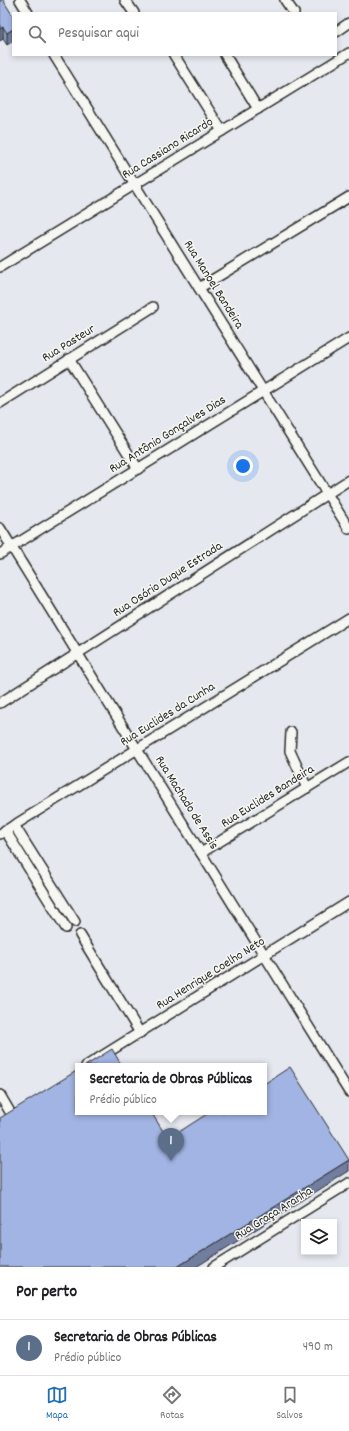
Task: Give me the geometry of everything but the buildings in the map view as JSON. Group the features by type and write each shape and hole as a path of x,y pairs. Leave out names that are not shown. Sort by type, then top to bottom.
{"street":[{"path":"20,0 27,12"},
{"path":"125,0 133,12"},
{"path":"285,0 293,12"},
{"path":"337,31 349,23"},
{"name":"Rua Cassiano Ricardo","path":"0,267 349,53"},
{"name":"Rua Manoel Bandeira","path":"55,56 349,529"},
{"path":"175,56 222,131"},
{"path":"225,56 258,109"},
{"path":"199,288 349,197"},
{"name":"Rua Pasteur","path":"0,403 153,307"},
{"name":"Rua Antônio Gonçalves Dias","path":"0,554 349,338"},
{"path":"70,358 138,469"},
{"name":"Rua Osório Duque Estrada","path":"0,703 349,480"},
{"name":"Rua Machado de Assis","path":"0,528 349,1092"},
{"name":"Rua Euclides da Cunha","path":"3,832 349,618"},
{"path":"291,732 290,751 307,788"},
{"name":"Rua Euclides Bandeira","path":"201,853 349,762"},
{"path":"14,825 75,922"},
{"path":"3,832 66,928"},
{"name":"Rua Henrique Coelho Neto","path":"91,1063 265,956 349,902"},
{"path":"80,935 140,1033"},
{"path":"0,1095 14,1110 0,1119"},
{"name":"Rua Graça Aranha","path":"214,1267 349,1183"}],"place":[{"name":"Secretaria de Obras Públicas","path":"171,1161"}]}
